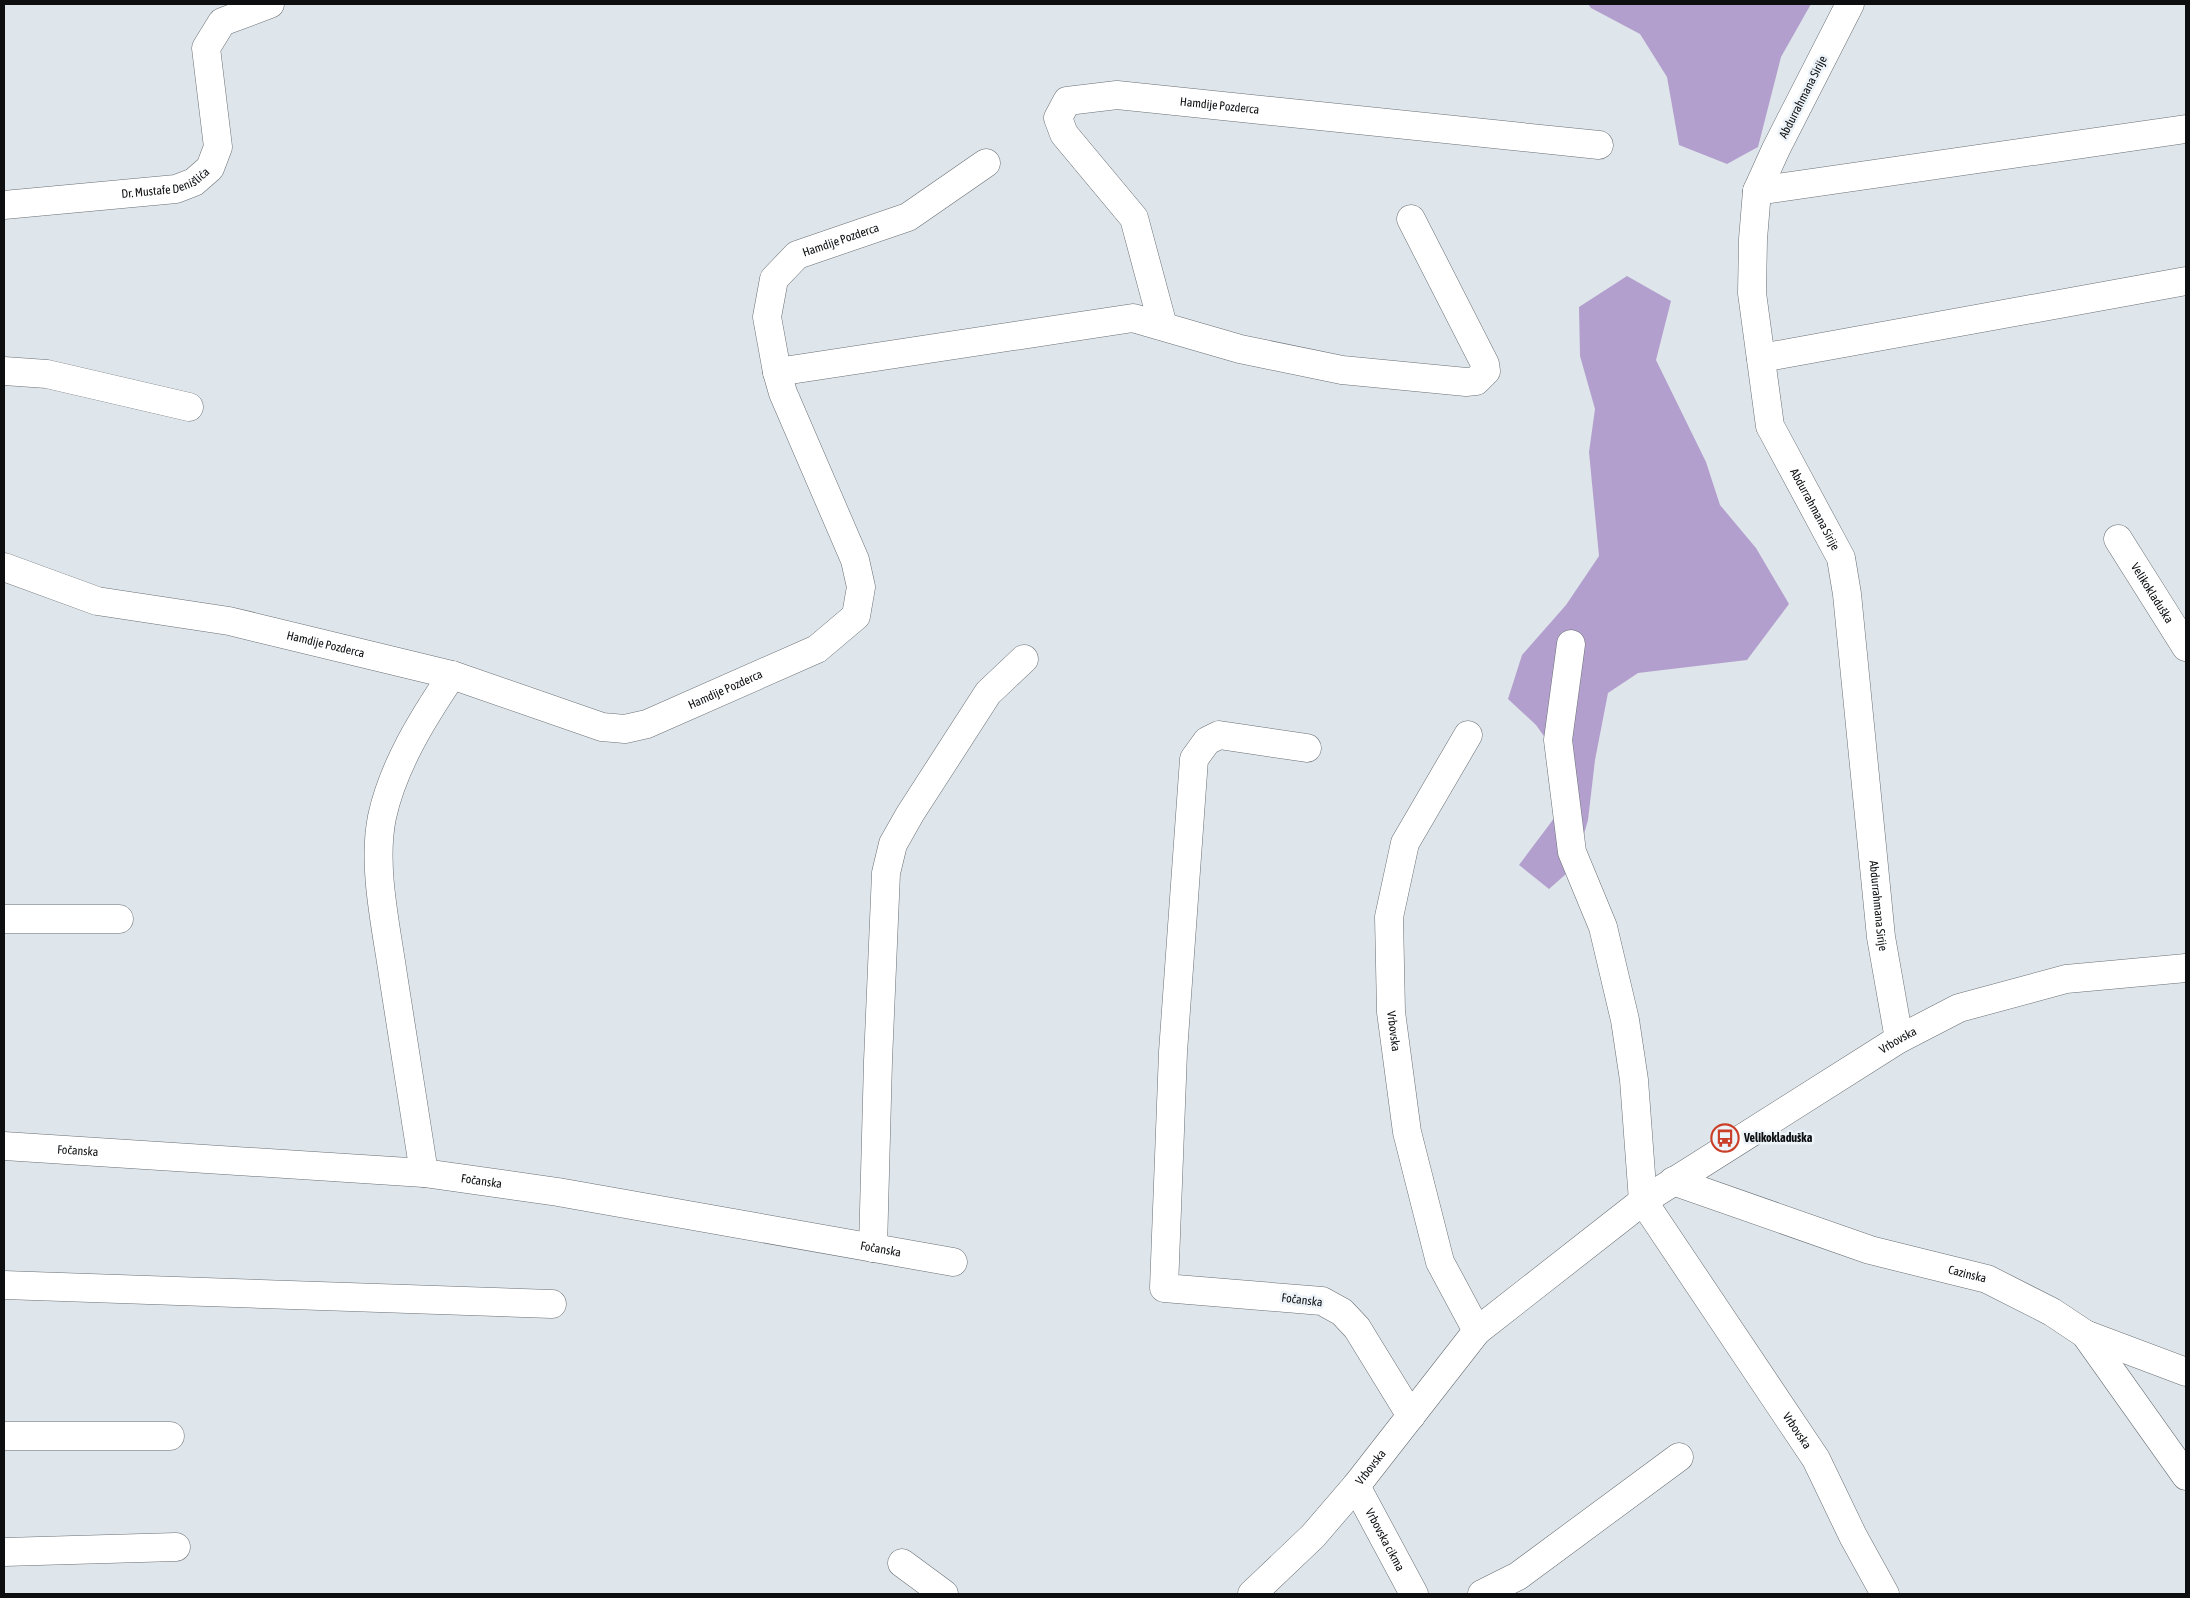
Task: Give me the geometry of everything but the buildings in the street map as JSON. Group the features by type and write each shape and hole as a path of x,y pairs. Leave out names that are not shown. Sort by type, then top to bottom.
{"street":[{"name":"Dr. Mustafe Denišlića","path":"4,205 176,189 194,182 210,168 218,147 206,48 222,22 270,4"},
{"name":"Abdurrahmana Sirije","path":"1850,4 1776,149 1757,191 1753,239 1752,294 1770,426 1841,558 1847,594 1881,937 1898,1039"},
{"name":"Hamdije Pozderca","path":"1163,326 1134,218 1064,134 1058,118 1067,101 1116,95 1599,145"},
{"path":"1757,191 2186,129"},
{"name":"Hamdije Pozderca","path":"4,568 97,601 229,622 452,675 602,727 625,729 647,724 817,649 856,616 861,587 855,560 786,401 777,372 767,317 774,279 797,255 908,217 986,163"},
{"path":"777,372 1133,318 1240,349 1342,370 1466,382 1476,380 1486,371 1485,364 1411,219"},
{"path":"1761,358 2186,281"},
{"path":"4,371 48,374 189,407"},
{"name":"Velikokladuška","path":"2118,539 2186,647"},
{"name":"Vrbovska","path":"1571,644 1558,740 1572,852 1603,927 1625,1020 1634,1080 1643,1201 1816,1459 1853,1536 1885,1594"},
{"path":"873,1248 886,873 893,844 988,693 1024,660"},
{"path":"424,1173 385,923 378,854 382,818 393,778 432,705 452,675"},
{"name":"Fočanska","path":"1307,748 1219,735 1207,741 1194,759 1173,1052 1164,1288 1322,1301 1342,1312 1357,1328 1411,1416"},
{"name":"Vrbovska","path":"1468,735 1405,843 1389,918 1391,1012 1407,1132 1440,1262 1477,1331"},
{"path":"4,919 119,919"},
{"name":"Vrbovska","path":"1252,1594 1313,1536 1356,1486 1477,1331 1643,1201 1898,1039 1959,1008 2066,979 2186,968"},
{"name":"Fočanska","path":"4,1146 424,1173 558,1192 953,1262"},
{"name":"Cazinska","path":"1673,1182 1870,1250 1987,1279 2052,1312 2085,1334 2186,1476"},
{"path":"4,1285 552,1304"},
{"path":"2085,1334 2186,1372"},
{"path":"4,1436 170,1436"},
{"path":"1482,1594 1518,1576 1679,1457"},
{"name":"Vrbovska cikma","path":"1356,1486 1414,1594"},
{"path":"4,1552 176,1547"},
{"path":"902,1563 944,1594"}],"shaded area":[{"path":"1588,4 1811,4 1781,57 1758,147 1727,164 1679,145 1667,77 1640,34 1591,8"},
{"path":"1627,276 1671,301 1656,360 1706,462 1720,505 1756,548 1789,604 1747,660 1638,673 1608,693 1595,760 1588,820 1575,866 1549,889 1519,865 1558,813 1570,773 1536,725 1508,699 1522,655 1566,605 1599,556 1589,452 1595,409 1580,356 1579,307"}],"place":[{"name":"Velikokladuška","path":"1725,1138"}]}
